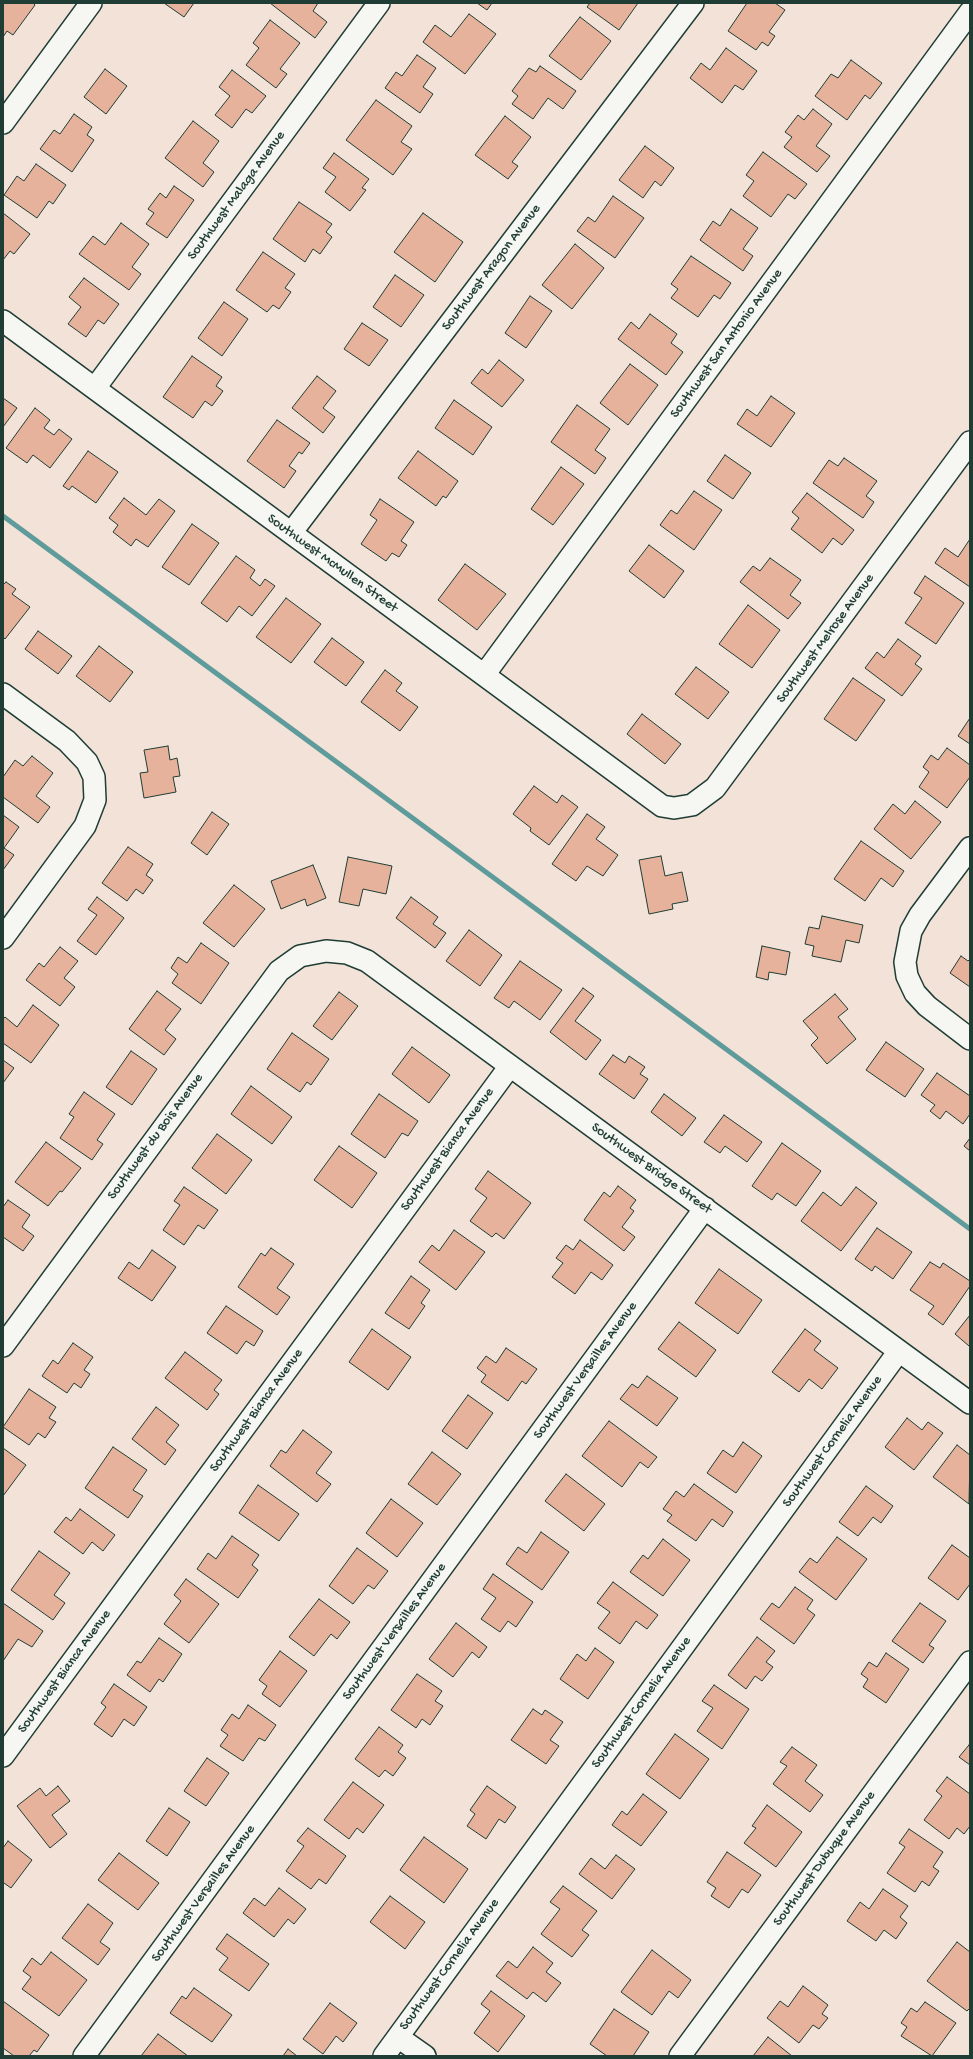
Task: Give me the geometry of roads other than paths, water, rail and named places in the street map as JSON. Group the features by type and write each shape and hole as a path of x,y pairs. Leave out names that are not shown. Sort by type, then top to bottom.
{"street":[{"path":"3,123 91,3"},
{"name":"Southwest Malaga Avenue","path":"95,388 379,3"},
{"name":"Southwest Aragon Avenue","path":"292,533 693,3"},
{"name":"Southwest San Antonio Avenue","path":"484,675 970,12"},
{"name":"Southwest McMullen Street","path":"3,321 662,806"},
{"name":"Southwest Melrose Avenue","path":"662,806 674,808 692,805 715,788 970,442"},
{"path":"3,694 67,741 86,762 94,777 95,800 85,826 3,938"},
{"path":"970,848 920,915 911,931 904,962 907,976 915,993 927,1006 970,1040"},
{"name":"Southwest Bridge Street","path":"326,950 347,953 367,961 970,1403"},
{"name":"Southwest du Bois Avenue","path":"3,1346 279,971 300,956 326,950"},
{"name":"Southwest Bianca Avenue","path":"3,1756 510,1066"},
{"name":"Southwest Versailles Avenue","path":"84,2056 705,1208"},
{"name":"Southwest Cornelia Avenue","path":"384,2056 899,1351"},
{"name":"Southwest Dubuque Avenue","path":"680,2056 970,1662"},
{"path":"398,2037 425,2056"}],"waterway":[{"path":"3,516 970,1229"}]}
